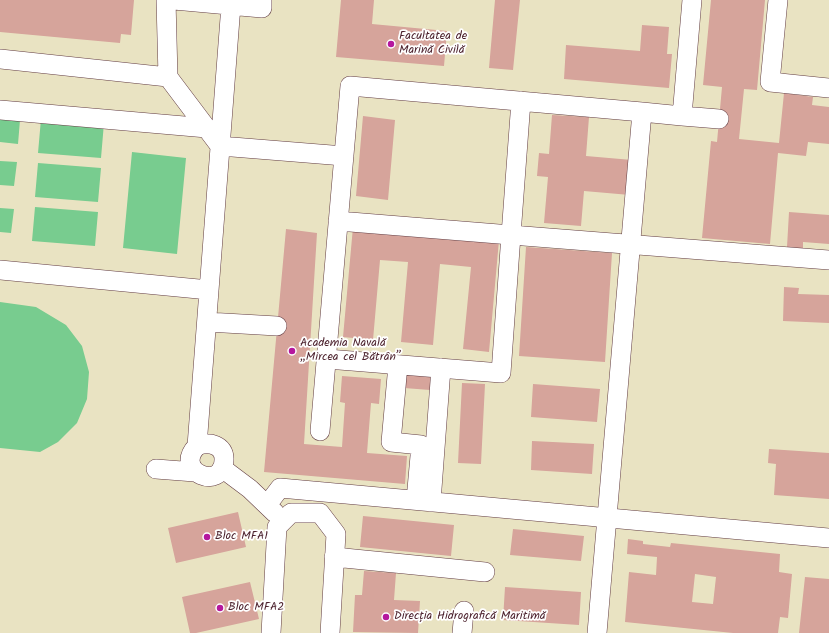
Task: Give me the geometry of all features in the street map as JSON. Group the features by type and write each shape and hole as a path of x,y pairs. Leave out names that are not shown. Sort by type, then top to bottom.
{"street":[{"path":"166,0 168,77 220,146 344,156"},
{"path":"174,0 262,8 262,0"},
{"path":"682,116 692,0"},
{"path":"778,0 770,82 829,88"},
{"path":"197,446 231,5"},
{"path":"0,59 168,77"},
{"path":"320,431 350,86 719,119"},
{"path":"327,360 501,373 521,101"},
{"path":"0,110 206,128"},
{"path":"597,633 642,112"},
{"path":"338,221 829,260"},
{"path":"0,270 209,290"},
{"path":"207,322 276,326"},
{"path":"398,365 391,442 421,445 424,501"},
{"path":"424,501 441,368"},
{"path":"156,469 195,472 205,477 210,477 219,472 222,468 224,458 219,448 214,444 203,443 193,450 190,462 195,472"},
{"path":"222,468 250,489 284,520"},
{"path":"267,505 280,488 829,538"},
{"path":"271,633 277,527 291,513 320,513 336,534 330,633"},
{"path":"334,557 485,572"},
{"path":"462,633 464,611"}],"green space":[{"path":"0,118 20,120 18,144 0,142"},
{"path":"41,119 104,123 101,158 38,153"},
{"path":"132,152 186,158 177,254 123,248"},
{"path":"0,161 17,162 14,186 0,185"},
{"path":"38,163 101,168 98,202 35,197"},
{"path":"35,207 98,212 95,246 32,241"},
{"path":"0,208 14,209 11,233 0,232"},
{"path":"0,302 36,307 66,325 82,346 89,372 87,399 77,423 58,442 40,452 0,448"}],"building":[{"path":"0,0 134,0 131,35 121,34 120,43 0,32"},
{"name":"Facultatea de Marină Civilă","path":"341,0 374,0 372,24 447,31 444,66 336,57"},
{"path":"495,0 520,0 513,70 489,68"},
{"path":"711,0 765,0 757,90 744,89 739,139 779,143 784,93 813,97 812,105 829,107 829,144 808,142 806,156 778,153 770,244 702,238 711,141 717,142 722,87 703,85"},
{"path":"642,25 669,27 667,54 672,54 669,88 564,79 566,45 640,51"},
{"path":"552,115 589,117 586,156 632,160 630,195 584,191 581,226 544,223 548,177 537,176 539,153 549,154"},
{"path":"363,116 395,120 388,200 356,196"},
{"path":"789,212 829,215 829,244 803,242 803,249 787,247"},
{"path":"353,227 499,240 489,352 463,349 471,267 440,264 433,345 401,342 408,262 380,260 373,340 343,337"},
{"name":"Academia Navală „Mircea cel Bătrân”","path":"286,229 317,233 304,444 342,447 345,403 340,402 342,376 381,379 379,404 371,403 367,453 407,456 405,484 264,472"},
{"path":"526,247 612,253 605,362 519,356"},
{"path":"784,287 799,288 798,294 829,295 829,323 783,321"},
{"path":"405,369 431,371 430,390 404,388"},
{"path":"462,383 485,384 481,464 458,463"},
{"path":"533,384 600,389 597,422 531,417"},
{"path":"532,441 594,444 592,474 531,470"},
{"path":"769,449 829,453 829,499 774,495 776,464 768,463"},
{"name":"Bloc MFA1","path":"238,512 246,547 176,563 168,528"},
{"path":"363,516 454,525 451,556 360,547"},
{"path":"513,529 584,536 581,561 510,555"},
{"path":"628,539 643,541 643,544 670,547 671,543 780,554 779,572 792,574 788,618 780,617 778,633 733,633 625,622 629,572 656,575 657,557 627,554","holes":["695,574 716,577 713,604 692,602"]},
{"name":"Direcția Hidrografică Maritimă","path":"364,571 396,573 394,600 420,601 418,633 353,632 355,595 362,595"},
{"path":"805,577 829,579 829,633 799,633"},
{"name":"Bloc MFA2","path":"250,582 259,619 190,633 182,597"},
{"path":"505,587 581,592 579,625 503,620"}],"place":[{"name":"Facultatea de Marină Civilă","path":"391,44"},
{"name":"Academia Navală „Mircea cel Bătrân”","path":"292,351"},
{"name":"Bloc MFA1","path":"207,537"},
{"name":"Bloc MFA2","path":"220,608"},
{"name":"Direcția Hidrografică Maritimă","path":"386,617"}]}
